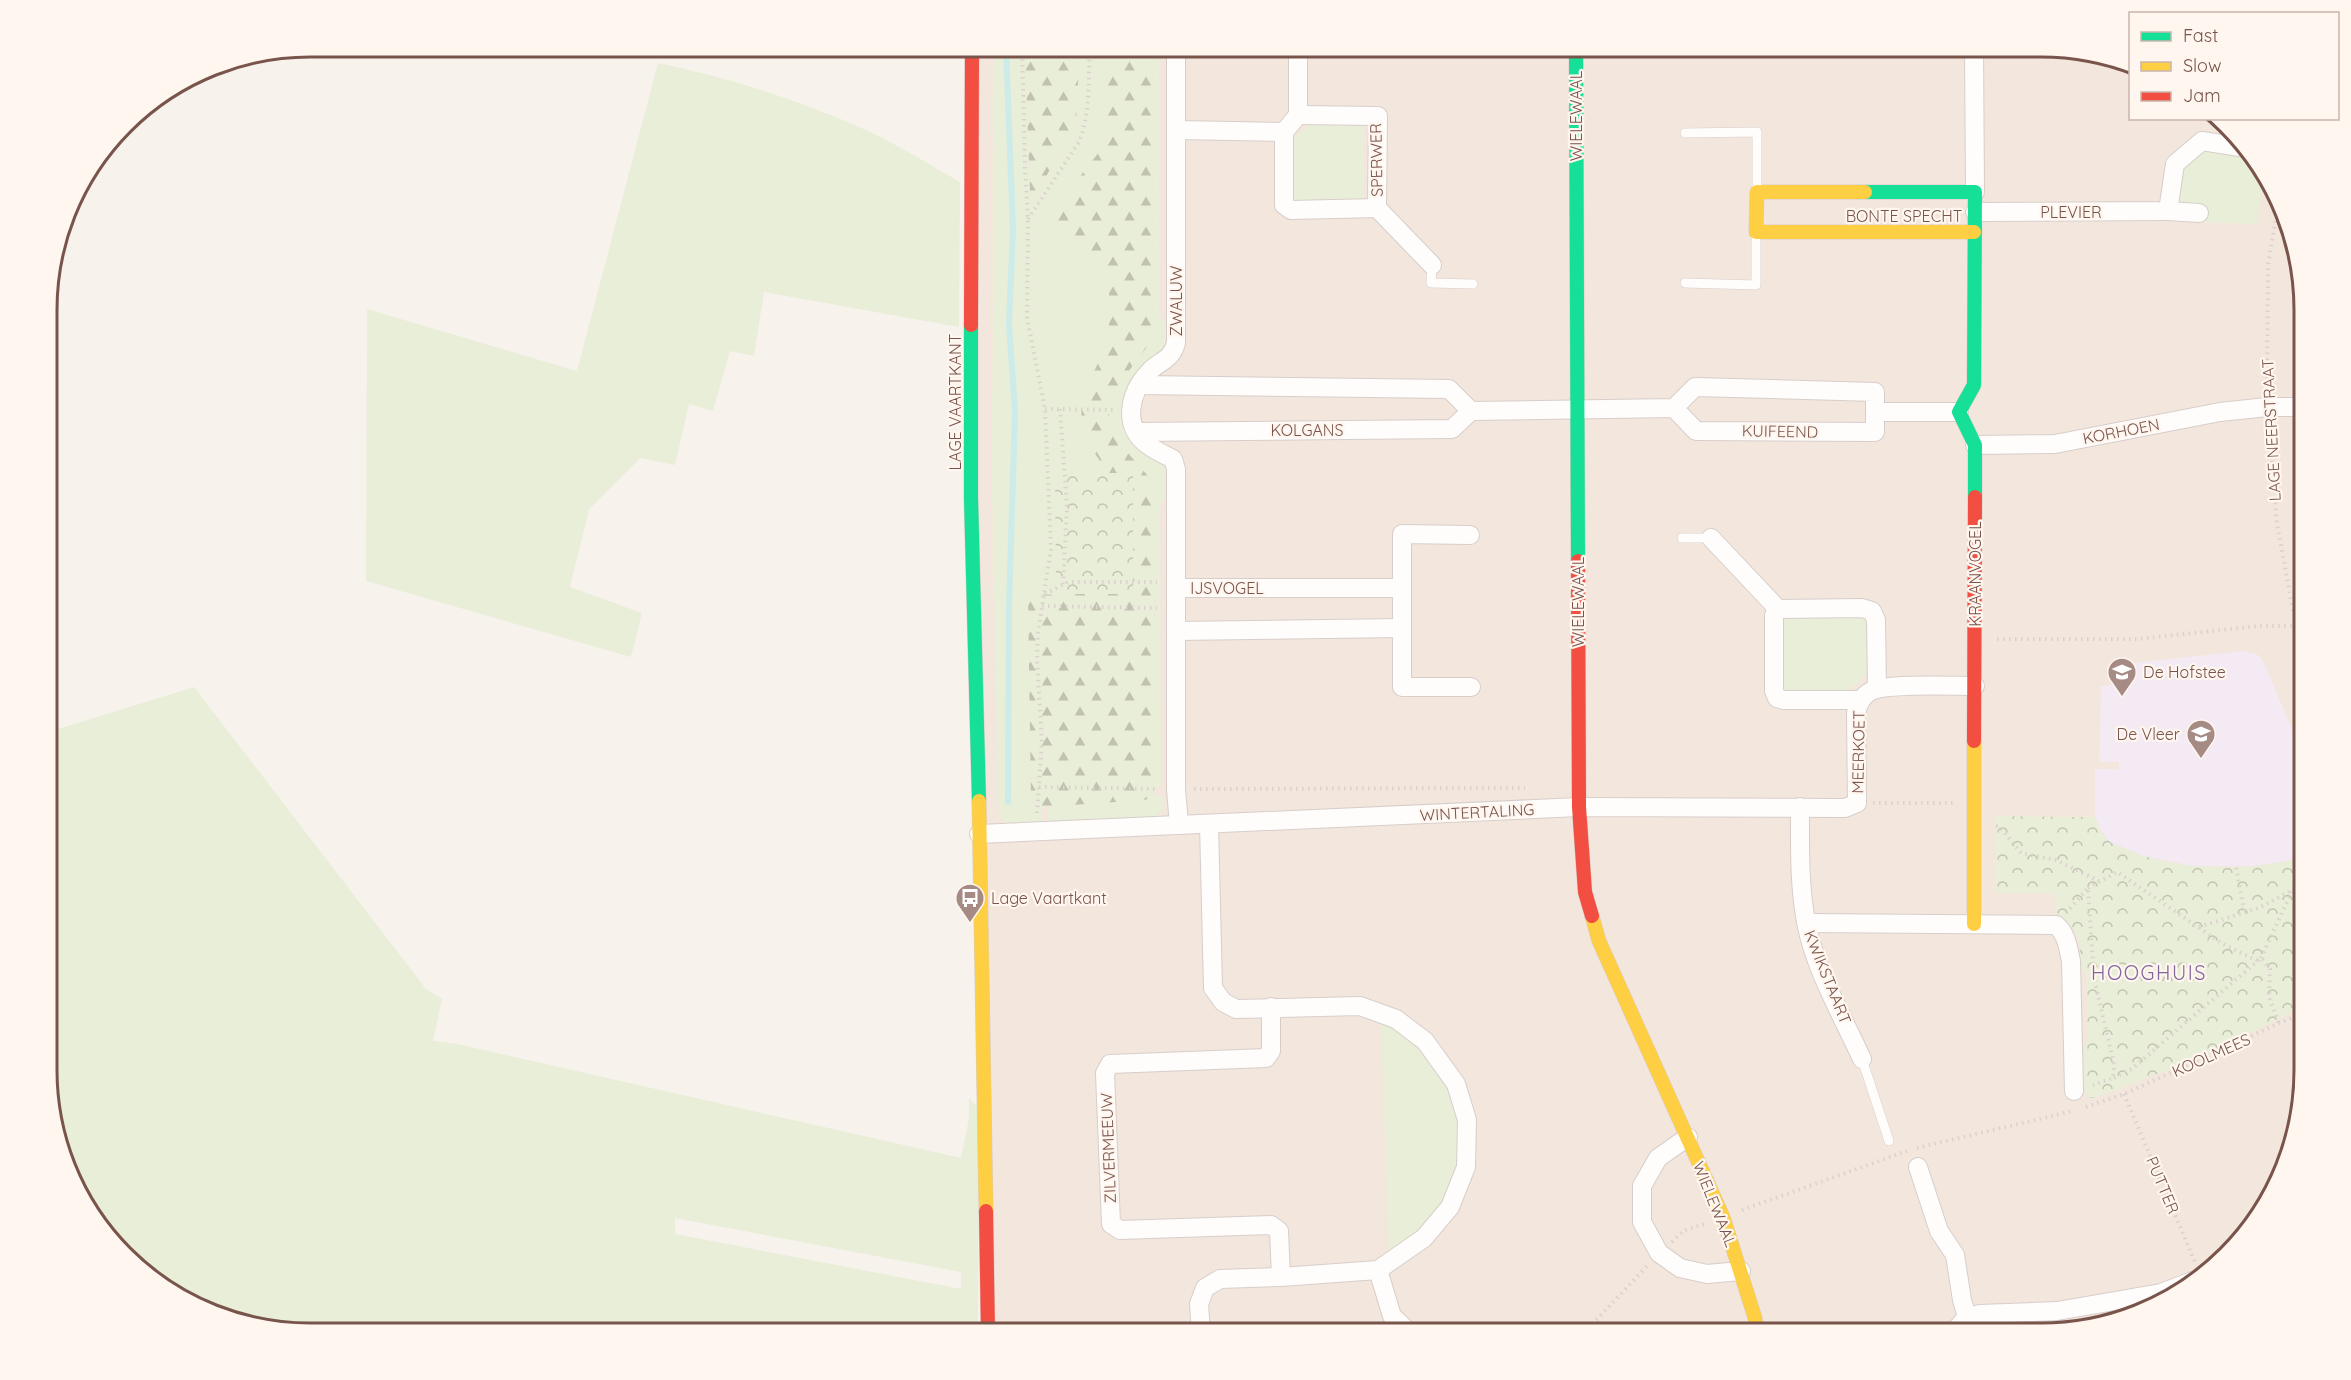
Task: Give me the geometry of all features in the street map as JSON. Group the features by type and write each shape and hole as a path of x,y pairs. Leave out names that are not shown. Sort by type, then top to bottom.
{"street":[{"name":"LAGE VAARTKANT","path":"972,57 971,498 988,1323"},
{"name":"ZWALUW","path":"1130,410 1139,385 1149,372 1173,355 1176,343 1176,57"},
{"path":"1177,130 1284,132 1298,115 1298,57"},
{"name":"WIELEWAAL","path":"1576,57 1578,807 1585,892 1599,941 1723,1217 1756,1323"},
{"path":"1974,57 1975,192"},
{"name":"SPERWER","path":"1298,115 1378,116 1377,208 1432,265"},
{"name":"SPERWER","path":"1284,132 1284,205 1291,210 1377,208"},
{"path":"2168,211 2175,164 2202,141 2234,146"},
{"path":"1756,192 1756,232"},
{"name":"BONTE SPECHT","path":"1756,192 1975,192 1974,232 1756,232"},
{"name":"PLEVIER","path":"1975,212 2168,211 2199,213"},
{"path":"1139,385 1449,389 1471,411 1674,408 1695,387 1875,392 1875,412 1959,412 1974,385 1974,232"},
{"name":"KORHOEN","path":"1975,445 2055,444 2220,412 2267,407 2294,407"},
{"name":"KUIFEEND","path":"1674,408 1696,431 1875,432 1875,412"},
{"path":"1130,410 1136,432 1147,445 1173,459 1176,468 1176,585"},
{"name":"KOLGANS","path":"1136,432 1452,429 1471,411"},
{"name":"KRAANVOGEL","path":"1959,412 1975,445 1975,639 1979,779 1974,803 1974,924"},
{"path":"1470,534 1402,534 1402,687 1471,687"},
{"path":"1711,538 1778,609"},
{"name":"IJSVOGEL","path":"1176,631 1176,585 1402,588"},
{"name":"MEERKOET","path":"1861,700 1784,700 1777,698 1774,691 1774,615 1778,609 1786,607 1862,608 1872,612 1876,620 1877,688"},
{"path":"1179,825 1176,789 1176,631 1402,628"},
{"name":"MEERKOET","path":"1857,803 1856,713 1861,700 1877,688 1978,681"},
{"name":"WINTERTALING","path":"979,834 1578,807 1845,808 1857,803"},
{"name":"KWIKSTAART","path":"1800,807 1799,870 1806,923 1816,957 1862,1059"},
{"path":"1200,1323 1199,1304 1205,1288 1220,1279 1378,1270 1424,1238 1450,1207 1466,1167 1467,1120 1456,1084 1425,1041 1396,1019 1360,1006 1236,1009 1223,1002 1213,988 1209,824"},
{"path":"1806,923 2056,925 2062,929 2068,942 2071,961 2074,1091"},
{"name":"ZILVERMEEUW","path":"1271,1007 1271,1051 1266,1058 1110,1064 1104,1073 1111,1224 1120,1230 1271,1225 1279,1231 1281,1277"},
{"name":"WIELEWAAL","path":"1688,1137 1658,1158 1642,1186 1642,1222 1659,1253 1680,1268 1707,1274 1741,1270"},
{"path":"1918,1167 1939,1230 1955,1256 1967,1317"},
{"path":"1378,1270 1392,1317 1399,1323"},
{"path":"1962,1323 1967,1317 1980,1314 2057,1311 2160,1293"}],"lane":[{"path":"1685,133 1757,132 1756,192"},
{"path":"1685,283 1756,285 1756,232"},
{"path":"1432,265 1431,283 1473,284"},
{"path":"1682,538 1711,538"},
{"name":"KWIKSTAART","path":"1862,1059 1889,1141"}],"path":[{"path":"1022,57 1028,219 1027,317 1045,409 1051,549 1037,660 1042,734 1036,832"},
{"path":"1028,219 1084,129 1089,57"},
{"name":"LAGE NEERSTRAAT","path":"2276,217 2268,265 2267,407 2277,524 2294,615"},
{"path":"1045,409 1130,410"},
{"path":"1060,409 1067,508 1063,585"},
{"path":"1044,594 1068,582 1176,585"},
{"path":"1042,606 1176,609"},
{"path":"1975,639 2122,639 2259,626 2294,626"},
{"path":"1039,786 1176,789 1529,788"},
{"path":"1857,803 1974,803"},
{"path":"1975,823 2000,827 2021,852 2056,860 2100,881"},
{"path":"2236,868 2245,912"},
{"path":"2056,925 2088,888 2117,872 2223,944 2260,959 2270,969 2269,997 2279,1024"},
{"path":"2088,888 2094,978 2113,1056 2113,1078"},
{"path":"2198,927 2259,908 2293,890"},
{"path":"2074,1091 2113,1078 2133,1068 2260,959 2293,890"},
{"name":"KOOLMEES","path":"2124,1094 2294,1017"},
{"name":"PUTTER","path":"2124,1094 2196,1270"}],"shaded area":[{"path":"969,57 2041,57 2074,59 2129,73 2129,120 2208,120 2220,131 2242,156 2268,198 2281,229 2292,277 2294,310 2294,1070 2289,1119 2275,1167 2242,1224 2220,1249 2195,1271 2138,1304 2090,1318 2041,1323 985,1323"},
{"name":"De Vleer","path":"2245,651 2257,654 2263,661 2294,734 2294,860 2253,866 2192,866 2144,856 2110,842 2099,828 2095,815 2095,769 2119,769 2119,762 2099,762 2101,686 2123,684 2123,664"}],"green space":[{"path":"994,57 1025,57 1030,195 1034,199 1076,121 1079,57 1104,57 1104,147 1051,223 1109,270 1109,340 1081,399 1082,434 1108,473 1056,586 1060,594 1028,595 1031,798 1034,804 1042,807 1041,823 1007,824 1000,817 992,482"},
{"path":"1025,57 1079,57 1076,121 1034,199 1030,195"},
{"path":"1104,57 1153,57 1152,340 1110,396 1108,430 1154,483 1155,787 1153,796 1145,800 1042,807 1034,804 1031,798 1028,595 1133,593 1133,473 1108,473 1082,434 1081,399 1109,340 1109,270 1055,227 1049,219 1103,147"},
{"path":"1153,57 1160,57 1159,317 1167,322 1167,348 1123,410 1167,462 1168,496 1160,503 1161,787 1155,787 1154,483 1108,431 1110,396 1152,340"},
{"path":"658,63 738,83 817,109 880,137 960,182 959,327 764,292 754,356 730,351 713,411 689,404 675,465 640,458 589,509 570,587 642,613 631,657 366,581 367,309 577,371"},
{"path":"1352,122 1364,126 1364,201 1289,202 1289,138 1303,131 1309,124"},
{"path":"2218,148 2239,152 2263,188 2257,224 2202,222 2204,207 2177,205 2179,175 2195,151"},
{"path":"1055,473 1133,473 1133,594 1060,594 1056,586"},
{"path":"1783,618 1867,618 1869,671 1841,698 1780,692 1780,620"},
{"path":"194,687 426,989 442,999 433,1041 457,1044 961,1158 969,1119 969,1098 979,1109 978,1323 310,1323 261,1318 213,1304 156,1271 131,1249 109,1224 91,1196 70,1151 59,1103 57,1070 57,730","holes":["675,1218 961,1272 961,1289 675,1234"]},
{"path":"1164,795 1163,809 1155,817 1047,823 1049,806 1145,800 1153,796"},
{"path":"2095,815 2101,831 2116,846 2170,862 2192,866 2237,867 2294,860 2294,1011 2196,1059 2090,1098 2086,1093 2076,1058 2087,1043 2087,974 2080,967 2077,935 2055,912 2055,893 1995,893 1995,816 2088,817"},
{"path":"1381,1020 1395,1027 1408,1038 1438,1072 1455,1110 1462,1150 1453,1187 1445,1201 1425,1227 1389,1259"}],"waterway":[{"path":"1006,57 1013,230 1009,323 1015,412 1009,607 1008,802"}],"traffic: fast":[{"path":"1576,57 1578,561"},
{"path":"1865,192 1975,192 1974,385 1959,412 1975,445 1975,497"},
{"path":"971,325 971,498 979,801"}],"traffic: slow":[{"path":"1865,192 1757,192 1756,232 1974,232"},
{"path":"1974,741 1974,924"},
{"path":"979,801 986,1211"},
{"path":"1592,916 1599,941 1723,1217 1756,1323"}],"traffic: jam":[{"path":"971,325 972,57"},
{"path":"1974,741 1975,497"},
{"path":"1578,561 1579,807 1585,892 1592,916"},
{"path":"986,1211 988,1323"}],"place":[{"name":"De Hofstee","path":"2122,698"},
{"name":"De Vleer","path":"2201,760"},
{"name":"Lage Vaartkant","path":"970,924"}],"district":[{"name":"HOOGHUIS","path":"2149,972"}]}
